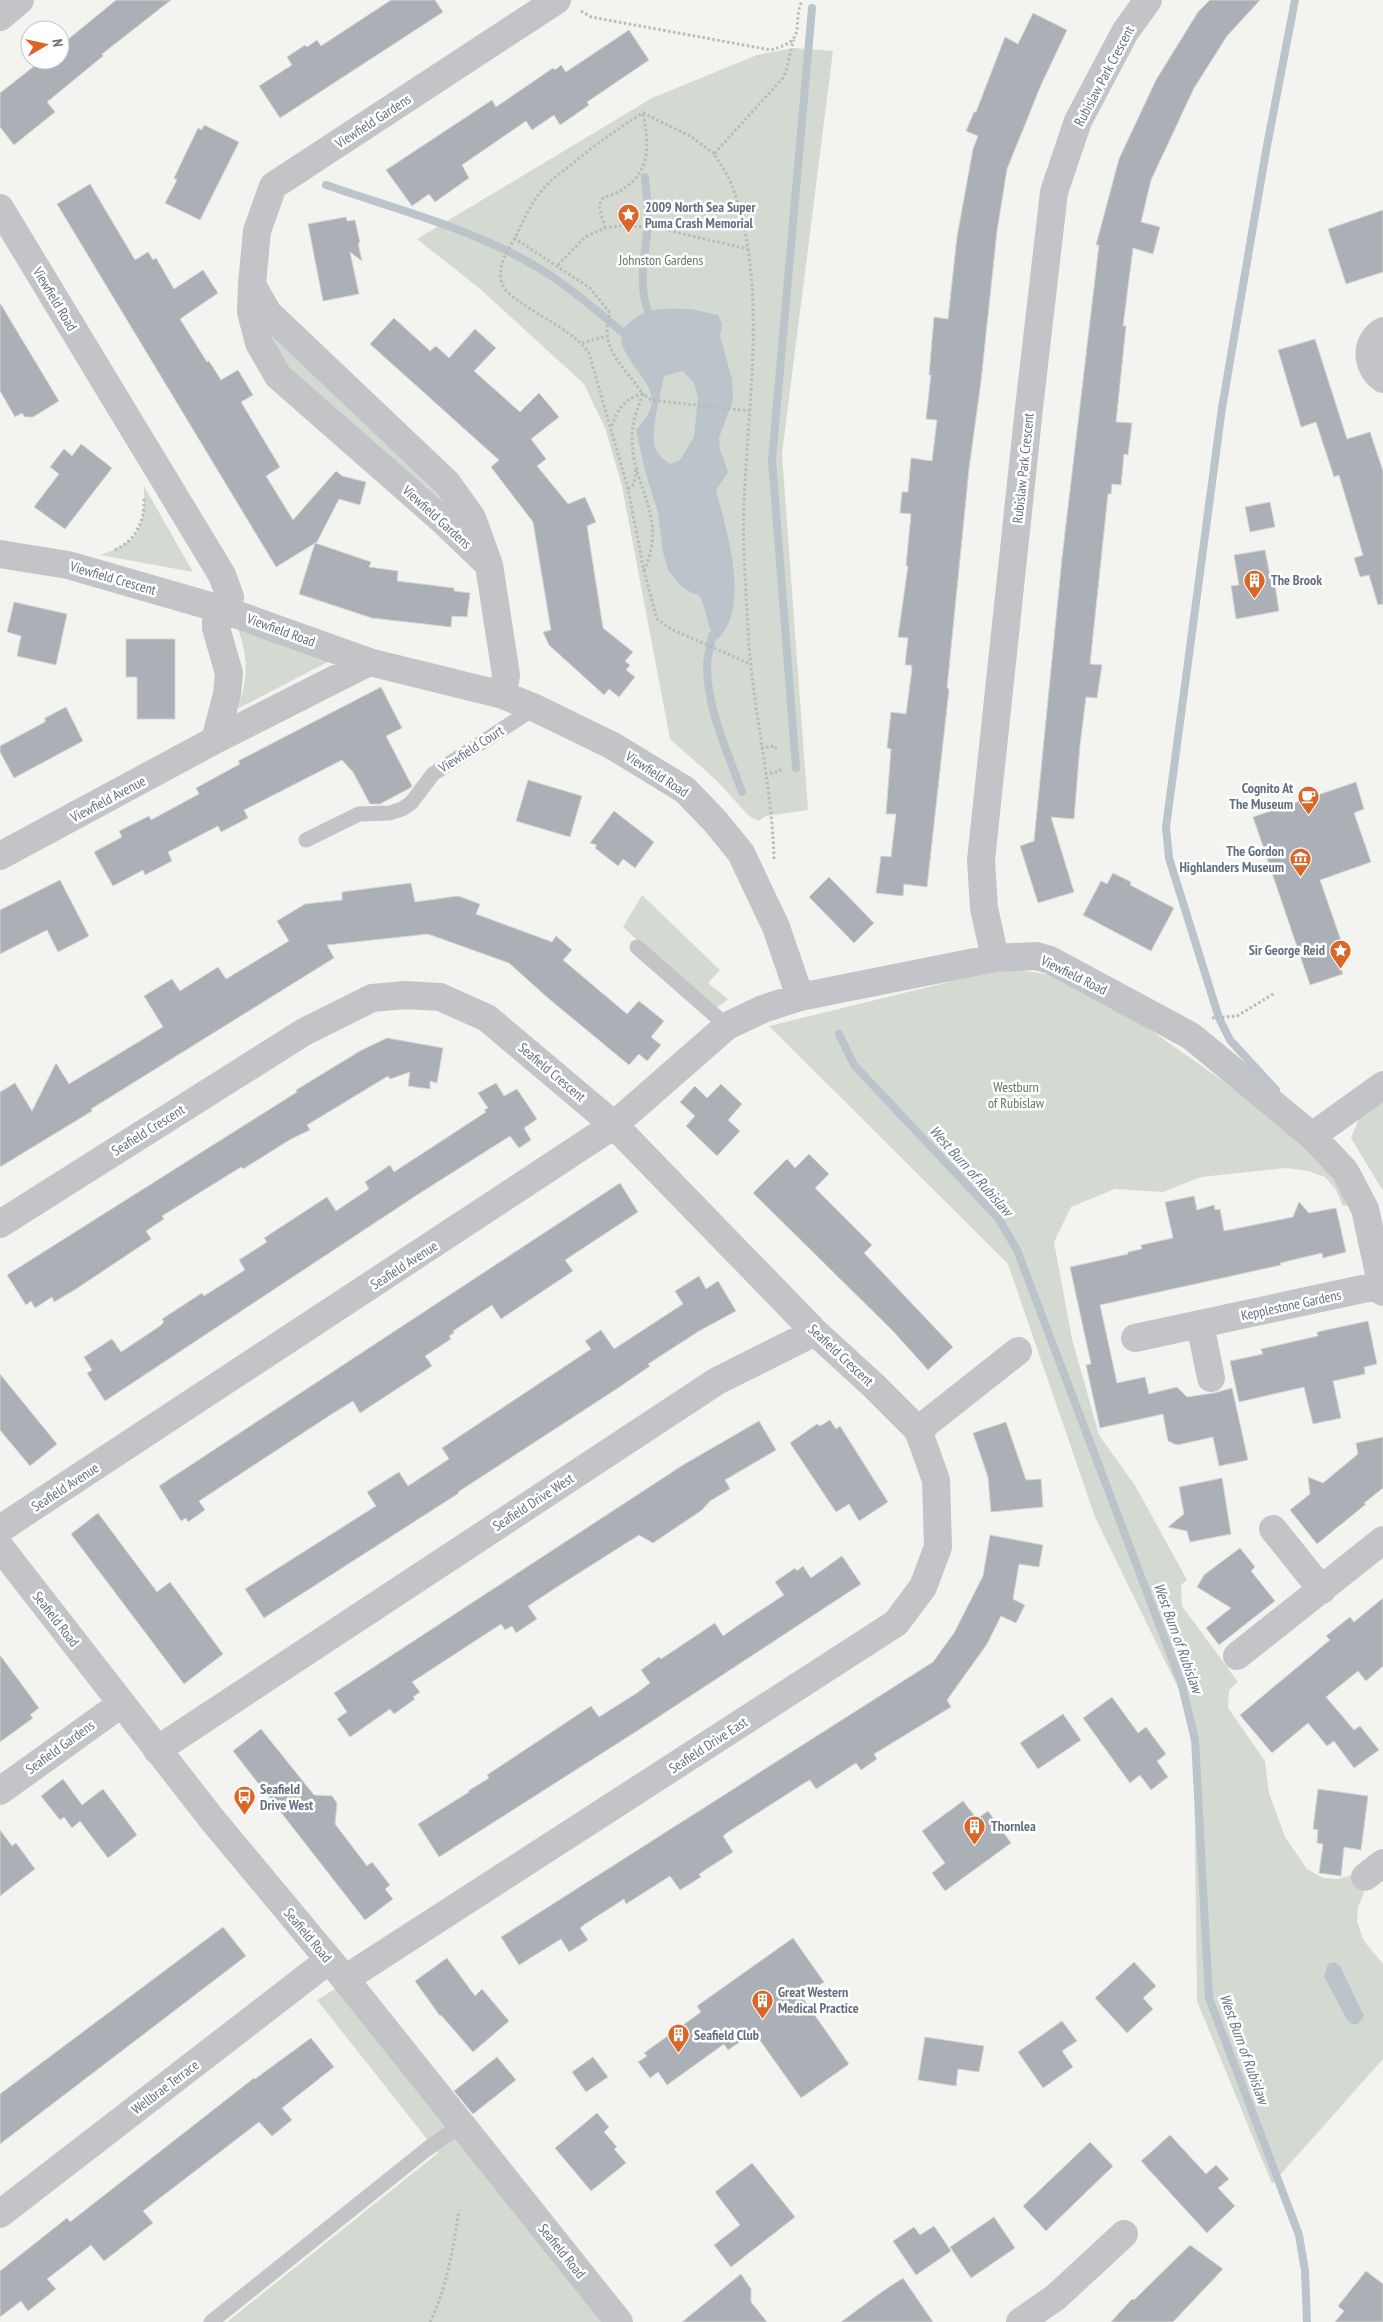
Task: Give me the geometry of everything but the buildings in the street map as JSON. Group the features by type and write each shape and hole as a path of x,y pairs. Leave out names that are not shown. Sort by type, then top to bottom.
{"street":[{"path":"0,16 20,0"},
{"name":"Rubislaw Park Crescent","path":"995,958 984,908 981,860 1054,192 1078,121 1125,32 1148,0"},
{"name":"Viewfield Gardens","path":"489,565 441,519 278,376 259,343 251,312 257,231 273,186 567,4"},
{"name":"Viewfield Road","path":"0,208 222,575 230,597 224,610 369,662 503,695 535,708 613,746 685,790 715,821 741,853 776,927 800,997 995,958 1036,956 1050,960 1191,1036 1312,1136"},
{"name":"Viewfield Gardens","path":"252,284 268,313 446,483 472,518 489,565 506,675 503,695"},
{"path":"1383,331 1373,340 1369,357 1375,373 1383,379"},
{"name":"Viewfield Crescent","path":"0,554 68,565 224,610"},
{"path":"216,740 227,694 229,672 216,628 216,621 224,610"},
{"name":"Viewfield Avenue","path":"0,856 216,740 369,662"},
{"name":"Seafield Crescent","path":"0,1224 304,1032 372,998 406,994 440,997 487,1018 614,1125 815,1332 874,1386 918,1430"},
{"name":"Seafield Avenue","path":"0,1529 614,1125 727,1026 763,1009 800,997"},
{"path":"1312,1136 1383,1085"},
{"name":"Kepplestone Gardens","path":"1135,1338 1382,1289 1365,1209 1344,1171 1312,1136"},
{"path":"1200,1324 1211,1378"},
{"name":"Seafield Drive West","path":"157,1750 717,1381 815,1332"},
{"path":"918,1430 1018,1351"},
{"name":"Seafield Drive East","path":"337,1969 896,1624 923,1587 938,1547 936,1480 918,1430"},
{"path":"1273,1529 1322,1590"},
{"path":"1237,1656 1383,1540"},
{"name":"Seafield Road","path":"0,1547 211,1818 337,1969 619,2322"},
{"name":"Seafield Gardens","path":"0,1791 121,1704"},
{"name":"Wellbrae Terrace","path":"0,2214 337,1969"},
{"path":"1020,2322 1056,2297 1124,2234"},
{"path":"1039,2322 1056,2297"}],"lane":[{"name":"Viewfield Court","path":"306,840 359,814 390,813 402,809 411,803 433,774 535,708"},
{"path":"637,947 727,1026"},
{"path":"211,2322 427,2149 461,2125"}],"path":[{"path":"714,154 783,78 789,66 789,53 799,21 798,11 802,0"},
{"path":"567,4 591,17 771,50 788,45 794,40"},
{"path":"643,113 692,137 714,154 728,175 735,193 748,249 753,357 744,504 750,664 773,823 774,861"},
{"path":"606,228 599,206 602,198 619,192 631,182 641,170 646,158 649,142 643,113"},
{"path":"643,113 597,143 543,188 521,221 504,256 500,277 505,291 582,344 589,353 628,489 644,571 657,619 671,629 704,645 750,664"},
{"path":"558,265 585,237 606,228 654,226 748,249"},
{"path":"514,238 558,265 590,288 610,313 607,336 620,366 643,394 652,400 749,411"},
{"path":"582,344 607,336"},
{"path":"611,428 622,406 632,397 643,394"},
{"path":"643,394 635,415 632,435 637,466 650,507 653,528 653,546 644,571"},
{"path":"628,489 634,484 637,466"},
{"path":"109,552 118,550 132,539 142,522 144,496"},
{"path":"761,748 776,746 776,748"},
{"path":"765,774 780,771 780,768"},
{"path":"1209,1018 1237,1016 1275,993"},
{"path":"430,2322 440,2302 452,2255 459,2210"}],"green space":[{"name":"Johnston Gardens","path":"794,48 833,51 782,454 808,810 766,816 759,821 749,816 716,780 670,739 622,486 605,428 584,384 479,288 417,239 652,98 757,55"},
{"path":"268,313 447,483 489,565 259,343"},
{"path":"144,486 193,572 100,555 124,544 138,531 143,512"},
{"path":"232,615 347,652 237,709 246,673 244,650"},
{"path":"642,895 720,970 708,983 728,999 714,1010 623,927"},
{"name":"Westburn of Rubislaw","path":"1006,968 1066,977 1122,1010 1311,1143 1361,1203 1343,1206 1336,1190 1325,1177 1308,1171 1286,1168 1201,1177 1163,1192 1115,1189 1071,1207 1054,1242 1072,1339 1099,1435 1136,1487 1187,1580 1181,1585 1182,1606 1238,1682 1229,1690 1228,1708 1265,1761 1269,1793 1285,1837 1307,1869 1323,1878 1337,1879 1352,1875 1364,1893 1358,1907 1357,1922 1364,1941 1383,1964 1383,2059 1272,2184 1197,2001 1194,1760 1189,1722 1182,1696 1095,1517 1008,1264 769,1026"},
{"path":"1383,1094 1383,1191 1351,1138 1363,1109"},
{"path":"338,1987 610,2322 227,2322 438,2153 317,2000"}],"shaded area":[{"path":"661,309 691,309 718,315 722,324 720,336 732,379 733,400 719,438 720,449 728,472 716,490 730,546 735,588 733,608 727,625 717,640 711,631 698,594 693,594 679,584 668,570 663,552 658,513 646,474 636,430 646,417 651,406 651,396 643,378 629,359 621,339 621,331 644,313","holes":["683,371 694,383 698,398 694,437 680,460 670,464 662,458 656,450 654,443 658,403 664,376"]},
{"path":"1334,1962 1340,1966 1364,2016 1358,2024 1352,2024 1347,2020 1324,1976 1328,1964"}],"waterway":[{"path":"1276,1090 1230,1040 1219,1018 1169,858 1166,827 1222,408 1266,151 1295,0"},
{"path":"796,768 772,460 812,8"},
{"path":"645,177 648,228 643,287 648,311"},
{"path":"326,185 426,218 499,247 536,266 574,292 621,331"},
{"path":"712,636 707,666 710,698 719,730 742,792"},
{"name":"West Burn of Rubislaw","path":"839,1034 854,1065 999,1219 1017,1250 1181,1682 1195,1740 1209,1998 1299,2235 1305,2271 1307,2322"}],"place":[{"name":"2009 North Sea Super Puma Crash Memorial","path":"629,234"},
{"name":"The Brook","path":"1255,599"},
{"name":"Cognito At The Museum","path":"1309,815"},
{"name":"The Gordon Highlanders Museum","path":"1300,878"},
{"name":"Sir George Reid","path":"1341,969"},
{"name":"Seafield Drive West","path":"244,1816"},
{"name":"Thornlea","path":"975,1845"},
{"name":"Great Western Medical Practice","path":"762,2019"},
{"name":"Seafield Club","path":"678,2054"}]}
